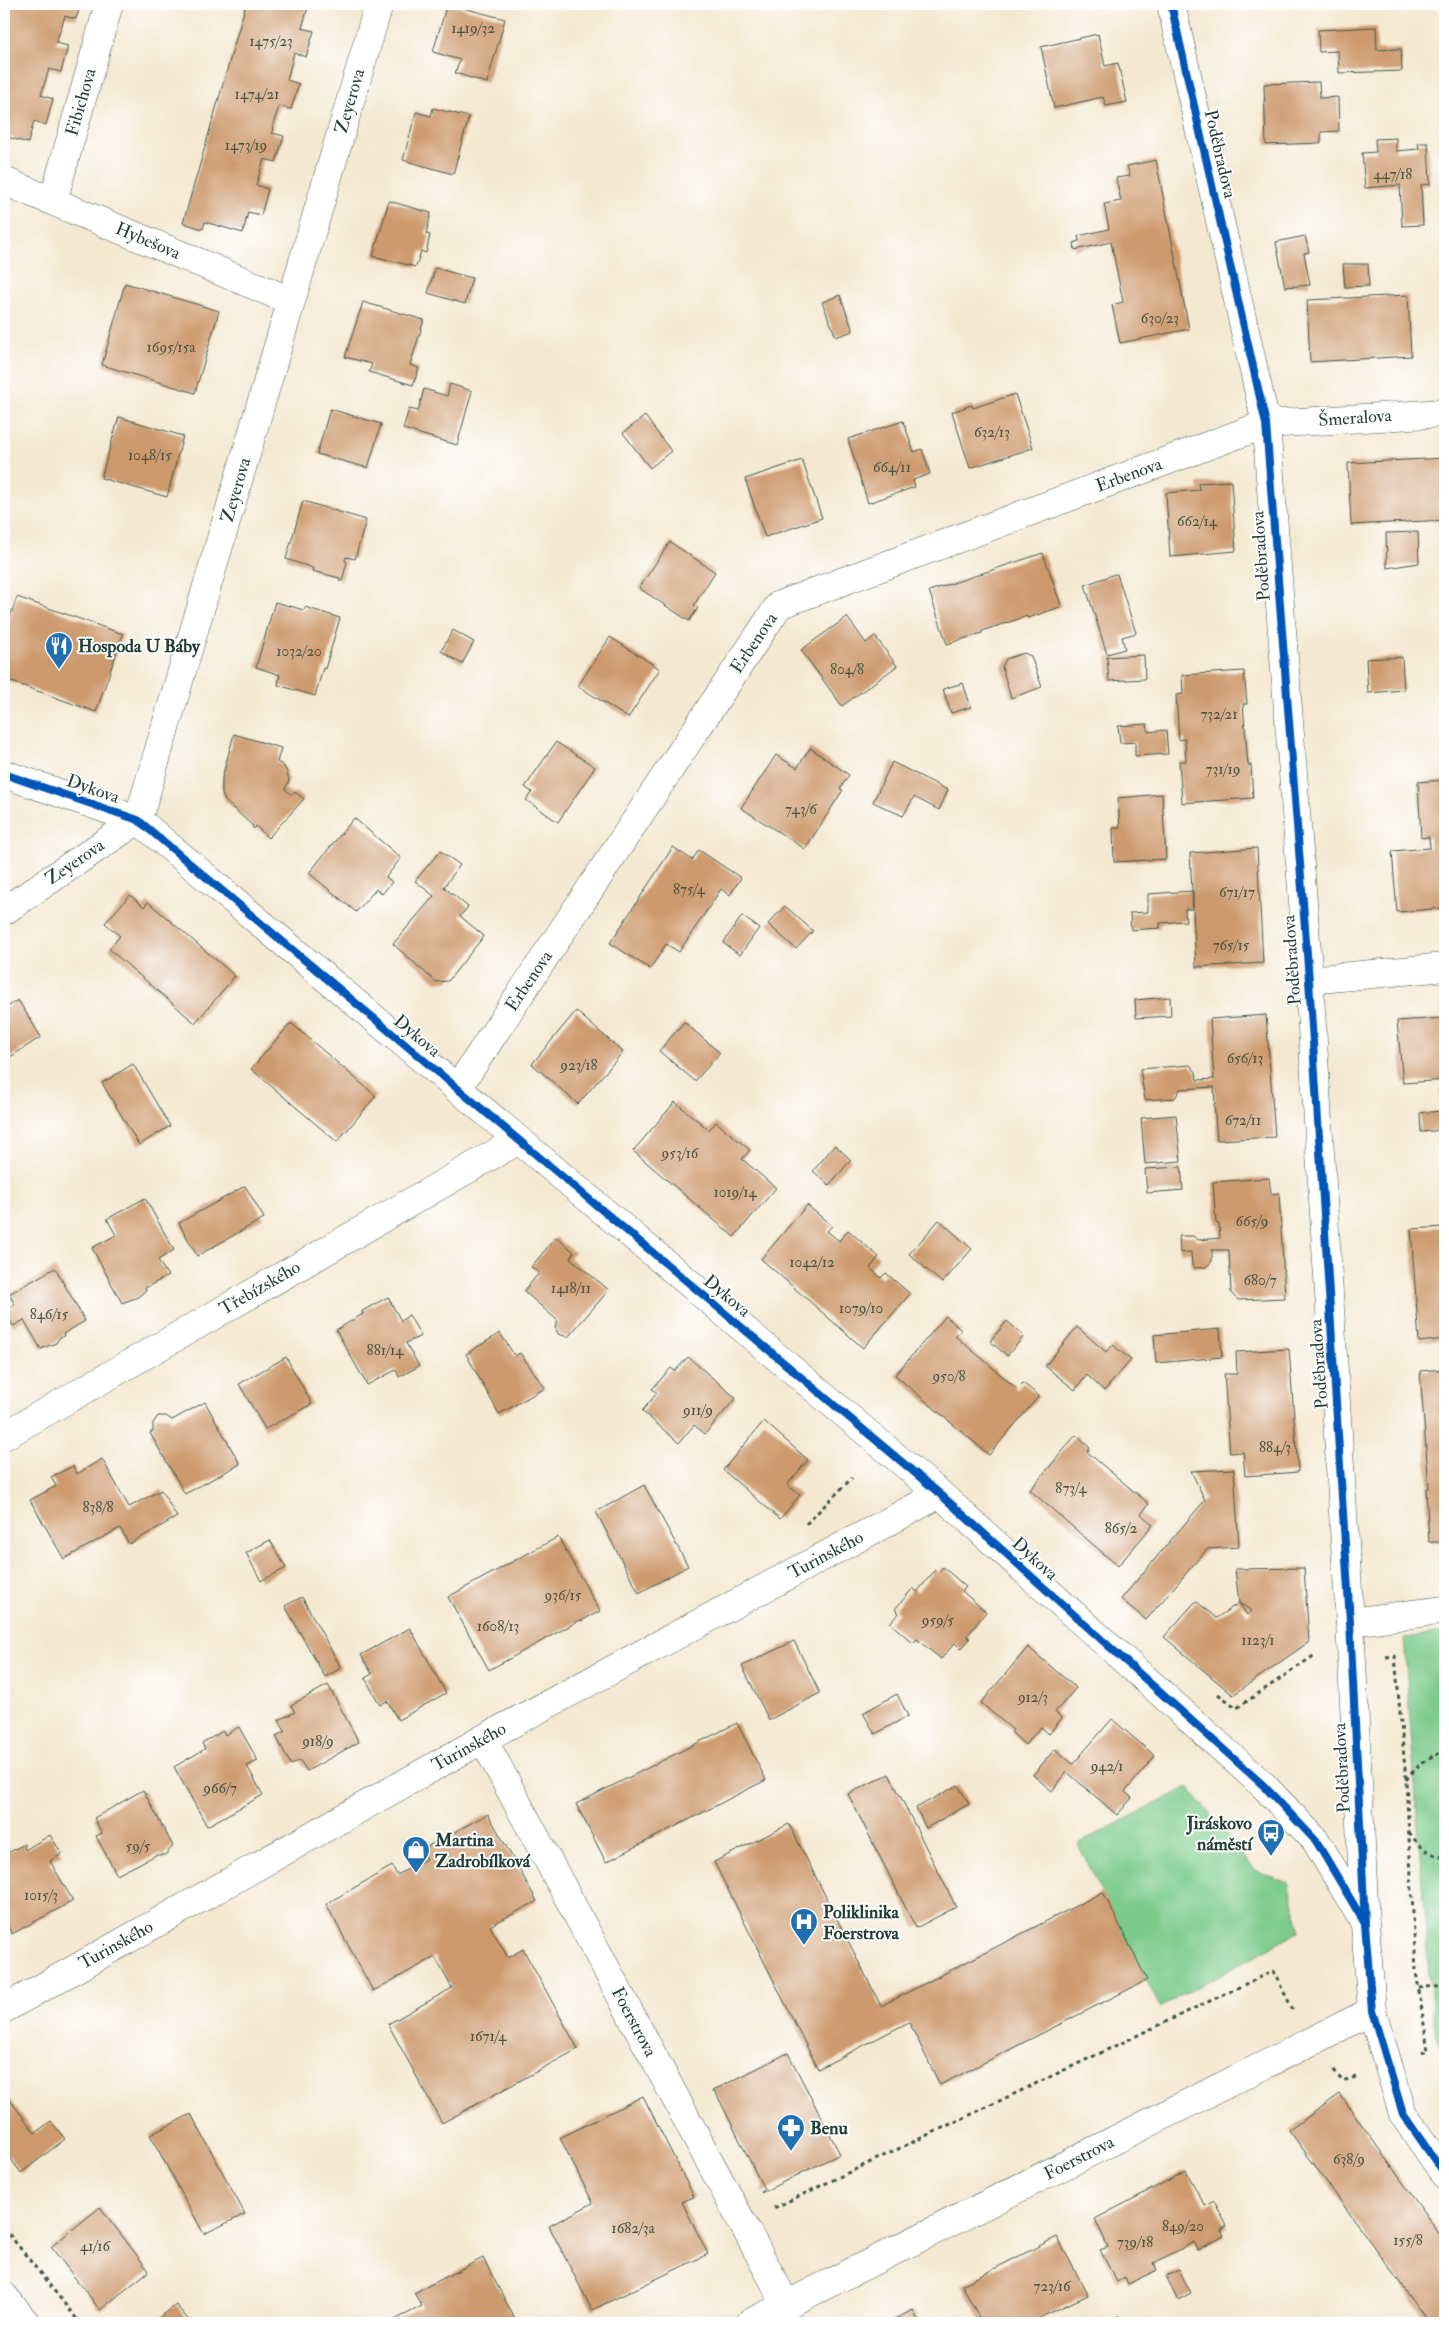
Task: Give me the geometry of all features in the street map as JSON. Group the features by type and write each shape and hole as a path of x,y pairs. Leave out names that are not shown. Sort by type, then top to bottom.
{"street":[{"name":"Fibichova","path":"53,201 109,4"},
{"name":"Zeyerova","path":"4,911 138,820 379,4"},
{"name":"Poděbradova","path":"1171,4 1266,424 1309,980 1350,1622 1365,1924"},
{"name":"Hybešova","path":"4,181 291,301"},
{"name":"Šmeralova","path":"1266,424 1445,412"},
{"name":"Erbenova","path":"457,1089 779,605 1266,424"},
{"name":"Dykova","path":"4,774 138,820 517,1141 940,1494 1264,1786 1316,1841 1365,1924"},
{"path":"1309,980 1445,967"},
{"name":"Třebízského","path":"4,1436 517,1141"},
{"name":"Turinského","path":"4,2009 483,1739 940,1494"},
{"path":"1350,1622 1445,1610"},
{"name":"Foerstrova","path":"483,1739 786,2306"},
{"path":"1365,1924 1372,2011 1403,2114 1445,2175"},
{"name":"Foerstrova","path":"750,2323 1372,2011"},
{"path":"4,2296 26,2323"}],"path":[{"path":"1217,1693 1237,1708 1313,1654 1322,1656"},
{"path":"1385,1657 1395,1656 1406,1780 1419,1988 1428,2050"},
{"path":"1406,1780 1419,1764 1434,1755 1445,1752"},
{"path":"1409,1832 1417,1844 1432,1854 1445,1858"},
{"path":"742,2223 1273,1971 1323,2068 1332,2068 1342,2081 1348,2080"},
{"path":"1419,1988 1445,1985"},
{"path":"4,2228 80,2323"}],"green space":[{"path":"1445,1633 1445,2062 1435,2031 1429,1977 1404,1638"},
{"path":"1188,1787 1255,1870 1288,1883 1301,1931 1160,2007 1078,1844"}],"building":[{"path":"5,4 81,4 76,19 65,16 56,43 68,46 61,72 49,69 41,95 53,99 46,125 34,121 28,143 4,136"},
{"path":"246,4 309,4 302,28 314,31 306,57 294,53 287,80 299,84 291,109 279,106 273,125 272,133 284,136 276,162 264,159 256,185 268,189 261,215 248,212 243,233 205,222 203,229 183,223"},
{"path":"447,4 505,19 487,83 455,73 460,60 433,52"},
{"path":"1376,27 1377,50 1401,49 1402,71 1339,73 1338,51 1319,52 1318,30"},
{"path":"1098,34 1105,66 1118,63 1127,102 1106,106 1103,97 1054,108 1041,47"},
{"path":"1319,82 1320,98 1338,97 1339,131 1321,132 1321,143 1266,145 1264,84"},
{"path":"433,108 469,117 453,174 403,160 416,112 431,116"},
{"path":"1396,138 1396,151 1419,149 1418,143 1428,143 1430,184 1421,185 1423,225 1402,226 1400,185 1365,188 1362,153 1376,152 1375,139"},
{"path":"1156,160 1189,329 1120,343 1112,305 1123,302 1111,242 1075,250 1074,243 1079,241 1078,236 1109,229 1104,204 1121,201 1116,178 1130,176 1127,166"},
{"path":"389,201 431,213 426,234 430,235 426,253 421,251 416,267 373,256"},
{"path":"1305,236 1309,252 1304,253 1310,285 1285,287 1276,242"},
{"path":"1343,264 1368,264 1369,286 1345,287"},
{"path":"435,268 472,278 465,304 428,293"},
{"path":"125,283 219,311 195,393 102,365"},
{"path":"840,295 853,331 836,337 822,302"},
{"path":"1408,295 1411,356 1310,362 1307,300"},
{"path":"363,302 424,320 410,365 419,368 413,385 369,372 372,364 345,357"},
{"path":"450,384 472,391 457,445 403,429 409,409 418,411 424,389 447,396"},
{"path":"1015,394 1033,448 970,468 952,412 972,405 973,408"},
{"path":"330,409 381,424 368,468 317,454"},
{"path":"645,416 671,451 650,468 623,433"},
{"path":"119,417 183,436 167,497 101,478"},
{"path":"903,421 914,452 922,449 930,474 913,480 915,487 868,503 848,439"},
{"path":"1445,458 1445,520 1351,525 1348,463"},
{"path":"802,460 822,518 765,537 745,479"},
{"path":"1231,481 1236,551 1170,557 1166,493 1199,490 1198,483"},
{"path":"303,501 366,520 355,559 346,557 345,561 347,562 342,581 339,581 340,578 312,571 313,568 286,559"},
{"path":"1418,532 1419,563 1387,568 1386,533"},
{"path":"670,542 715,572 694,605 698,608 689,621 639,588"},
{"path":"1043,553 1061,605 1060,607 1028,618 1027,616 947,644 929,591"},
{"path":"1117,574 1136,633 1122,637 1125,649 1107,654 1085,585"},
{"path":"17,597 123,634 96,712 4,679 4,635"},
{"path":"275,602 304,610 305,607 340,618 315,696 278,685 280,675 256,667"},
{"path":"847,617 866,643 875,636 897,666 842,706 801,650"},
{"path":"453,630 474,642 462,664 441,651"},
{"path":"610,637 660,669 628,718 578,686"},
{"path":"1024,653 1031,656 1042,687 1011,698 1002,667 1006,659"},
{"path":"1144,655 1145,679 1109,681 1107,657"},
{"path":"1402,657 1404,690 1368,693 1366,659"},
{"path":"1244,671 1247,704 1243,704 1248,765 1251,765 1253,798 1182,803 1179,761 1186,761 1185,739 1179,740 1176,695 1183,694 1182,675"},
{"path":"963,683 971,707 951,713 943,689"},
{"path":"1147,724 1148,732 1166,730 1168,754 1135,756 1135,742 1120,743 1118,726"},
{"path":"234,734 281,748 277,762 283,765 287,772 289,781 285,789 292,795 295,792 304,799 268,838 256,826 254,829 225,801 222,794 222,778"},
{"path":"556,742 595,767 558,822 526,800 532,792 525,787"},
{"path":"810,748 849,775 840,789 843,790 805,849 741,808 776,755 797,768"},
{"path":"892,762 948,790 939,810 914,797 903,816 873,802"},
{"path":"1445,780 1445,833 1441,833 1442,847 1445,847 1445,908 1397,912 1392,851 1430,848 1429,837 1421,838 1418,782"},
{"path":"1162,794 1166,859 1114,862 1113,828 1120,828 1118,798"},
{"path":"354,818 401,858 386,877 392,882 382,894 376,889 356,912 309,873"},
{"path":"673,847 692,860 699,850 741,878 730,895 721,889 679,952 666,944 650,969 610,943"},
{"path":"1257,848 1263,963 1196,967 1190,853"},
{"path":"440,851 460,865 444,887 468,907 460,916 484,936 448,981 436,982 393,944 434,896 415,881"},
{"path":"1193,891 1193,909 1185,909 1186,921 1160,923 1160,928 1131,930 1130,913 1148,912 1148,894"},
{"path":"130,895 144,907 148,902 235,976 195,1023 109,949 120,936 105,923"},
{"path":"785,906 813,931 796,949 768,924"},
{"path":"742,916 759,928 740,955 723,943"},
{"path":"1170,997 1171,1016 1136,1018 1135,1000"},
{"path":"18,1000 41,1037 4,1061 4,1009"},
{"path":"576,1011 623,1052 578,1104 532,1064"},
{"path":"1266,1015 1275,1137 1217,1140 1214,1087 1180,1089 1175,1098 1145,1100 1140,1069 1190,1065 1196,1072 1197,1080 1214,1079 1210,1019"},
{"path":"1445,1018 1445,1080 1403,1083 1397,1021"},
{"path":"684,1022 720,1053 695,1081 659,1051"},
{"path":"291,1023 376,1096 337,1142 251,1069"},
{"path":"133,1064 170,1126 139,1145 102,1083"},
{"path":"1441,1089 1445,1089 1445,1130 1421,1132 1420,1113 1443,1111"},
{"path":"675,1102 709,1130 716,1122 750,1150 742,1159 776,1188 734,1237 633,1151"},
{"path":"1176,1115 1181,1161 1145,1164 1141,1118"},
{"path":"835,1145 851,1160 829,1185 813,1171"},
{"path":"1181,1167 1183,1190 1147,1193 1145,1169"},
{"path":"1269,1178 1271,1194 1279,1193 1285,1298 1238,1300 1231,1293 1229,1250 1212,1250 1212,1261 1206,1267 1195,1268 1192,1266 1191,1252 1180,1253 1179,1236 1193,1236 1198,1240 1220,1238 1219,1224 1216,1223 1213,1182"},
{"path":"245,1186 264,1218 197,1256 179,1223"},
{"path":"145,1198 174,1250 158,1260 168,1276 145,1288 146,1290 138,1297 122,1303 92,1248 116,1235 107,1219"},
{"path":"807,1205 832,1226 827,1231 839,1241 848,1230 879,1257 870,1268 881,1278 886,1273 910,1294 863,1348 761,1259"},
{"path":"939,1220 972,1249 942,1283 909,1254"},
{"path":"1445,1227 1445,1339 1419,1342 1411,1229"},
{"path":"556,1237 574,1252 570,1258 609,1290 568,1337 558,1334 555,1327 558,1321 524,1291 539,1273 531,1267"},
{"path":"55,1268 85,1321 63,1334 64,1336 59,1338 56,1343 41,1349 24,1320 13,1326 5,1311 15,1305 9,1294"},
{"path":"388,1297 401,1321 409,1315 421,1336 406,1343 419,1366 399,1377 396,1370 367,1385 336,1330 363,1314 362,1311"},
{"path":"946,1316 961,1330 955,1336 1017,1389 1023,1383 1039,1396 989,1455 895,1375"},
{"path":"1007,1321 1024,1336 1007,1356 990,1341"},
{"path":"1077,1327 1106,1352 1113,1345 1131,1360 1104,1391 1087,1375 1075,1390 1045,1366"},
{"path":"1220,1329 1222,1357 1156,1363 1154,1335"},
{"path":"500,1333 515,1356 520,1353 545,1388 499,1414 466,1354"},
{"path":"1289,1349 1298,1472 1245,1476 1243,1452 1230,1453 1224,1374 1237,1374 1236,1352"},
{"path":"286,1357 312,1404 265,1429 239,1384"},
{"path":"688,1357 736,1398 705,1434 694,1425 679,1443 642,1411 657,1393 652,1389 671,1368 675,1371"},
{"path":"1445,1369 1445,1542 1429,1542 1426,1489 1429,1488 1420,1371"},
{"path":"205,1402 240,1464 185,1494 150,1433 153,1431 153,1423 158,1416 166,1416 172,1420"},
{"path":"764,1421 808,1460 787,1485 800,1495 780,1519 723,1470"},
{"path":"1076,1435 1090,1448 1087,1452 1149,1504 1141,1514 1153,1525 1118,1566 1030,1490"},
{"path":"102,1459 129,1507 161,1490 177,1517 129,1544 120,1528 64,1559 30,1500 56,1486 51,1477 73,1466 77,1474"},
{"path":"1234,1469 1239,1547 1207,1549 1146,1620 1121,1599 1205,1500 1191,1471"},
{"path":"644,1485 688,1566 639,1593 596,1512"},
{"path":"558,1537 600,1611 489,1670 448,1597"},
{"path":"270,1540 286,1568 261,1581 246,1553"},
{"path":"943,1567 966,1587 962,1591 986,1612 967,1636 970,1639 961,1649 955,1643 941,1659 917,1639 913,1643 890,1623 899,1613 895,1609 913,1588 917,1592 936,1569 939,1572"},
{"path":"1304,1568 1309,1642 1233,1695 1164,1637 1196,1601 1216,1618 1239,1603 1235,1569","holes":["1239,1603 1252,1611 1247,1615"]},
{"path":"302,1597 341,1668 325,1677 285,1606"},
{"path":"410,1628 446,1693 398,1720 387,1701 380,1705 365,1678 372,1674 361,1655"},
{"path":"794,1641 820,1693 769,1720 742,1666"},
{"path":"1028,1647 1076,1688 1055,1712 1062,1718 1049,1734 1041,1727 1025,1745 1011,1732 1013,1730 981,1703"},
{"path":"328,1685 359,1742 307,1771 300,1760 291,1765 276,1736 285,1731 279,1720 295,1712 291,1705"},
{"path":"897,1694 908,1716 875,1734 863,1713"},
{"path":"1112,1719 1155,1756 1125,1792 1132,1798 1117,1815 1067,1772 1052,1791 1033,1775 1055,1749 1073,1764"},
{"path":"737,1723 766,1780 606,1862 576,1804"},
{"path":"239,1727 258,1761 247,1766 263,1795 207,1826 174,1767 205,1749 202,1743 223,1731 225,1735"},
{"path":"889,1774 956,1907 916,1928 848,1794"},
{"path":"958,1785 969,1804 926,1828 916,1808"},
{"path":"143,1790 173,1846 165,1855 156,1855 117,1875 96,1836 102,1833 94,1818"},
{"path":"488,1814 537,1901 490,1926 508,1958 523,1949 578,2049 442,2123 388,2024 452,1988 435,1957 373,1991 326,1904 392,1866 397,1875 426,1859 421,1850"},
{"path":"789,1824 881,2006 1103,1892 1147,1980 940,2085 909,2022 818,2069 714,1862"},
{"path":"50,1835 62,1854 50,1861 73,1901 12,1934 4,1919 4,1846 8,1853 24,1844 25,1850"},
{"path":"788,2053 840,2154 761,2193 764,2189 715,2091 712,2091"},
{"path":"4,2092 35,2133 51,2121 65,2139 21,2173 8,2155 4,2159"},
{"path":"1340,2094 1445,2242 1445,2323 1429,2323 1289,2130"},
{"path":"643,2096 694,2197 682,2202 708,2254 592,2310 549,2226 593,2203 560,2138"},
{"path":"191,2114 245,2214 204,2234 150,2135"},
{"path":"1186,2171 1205,2206 1214,2201 1227,2226 1221,2230 1224,2236 1198,2250 1194,2242 1154,2263 1157,2270 1128,2284 1125,2277 1117,2282 1100,2250 1108,2247 1095,2219"},
{"path":"100,2207 149,2271 100,2310 51,2247"},
{"path":"1057,2237 1088,2295 1039,2318 1042,2323 982,2323 962,2285"},
{"path":"483,2258 517,2323 389,2323 422,2306 414,2293"},
{"path":"1179,2270 1191,2293 1178,2300 1166,2276"},
{"path":"176,2305 191,2323 152,2323"},
{"path":"913,2310 919,2323 887,2323"},
{"path":"1120,2316 1123,2323 1106,2323"}],"cycle path":[{"path":"1171,4 1266,424 1309,980 1350,1622 1365,1924 1372,2011 1403,2114 1445,2175"},
{"path":"4,774 138,820 940,1494 1264,1786 1316,1841 1364,1922"}],"place":[{"name":"Hospoda U Báby","path":"59,670"},
{"name":"Jiráskovo náměstí","path":"1271,1857"},
{"name":"Martina Zadrobílková","path":"416,1874"},
{"name":"Poliklinika Foerstrova","path":"804,1946"},
{"name":"Benu","path":"791,2152"}]}
